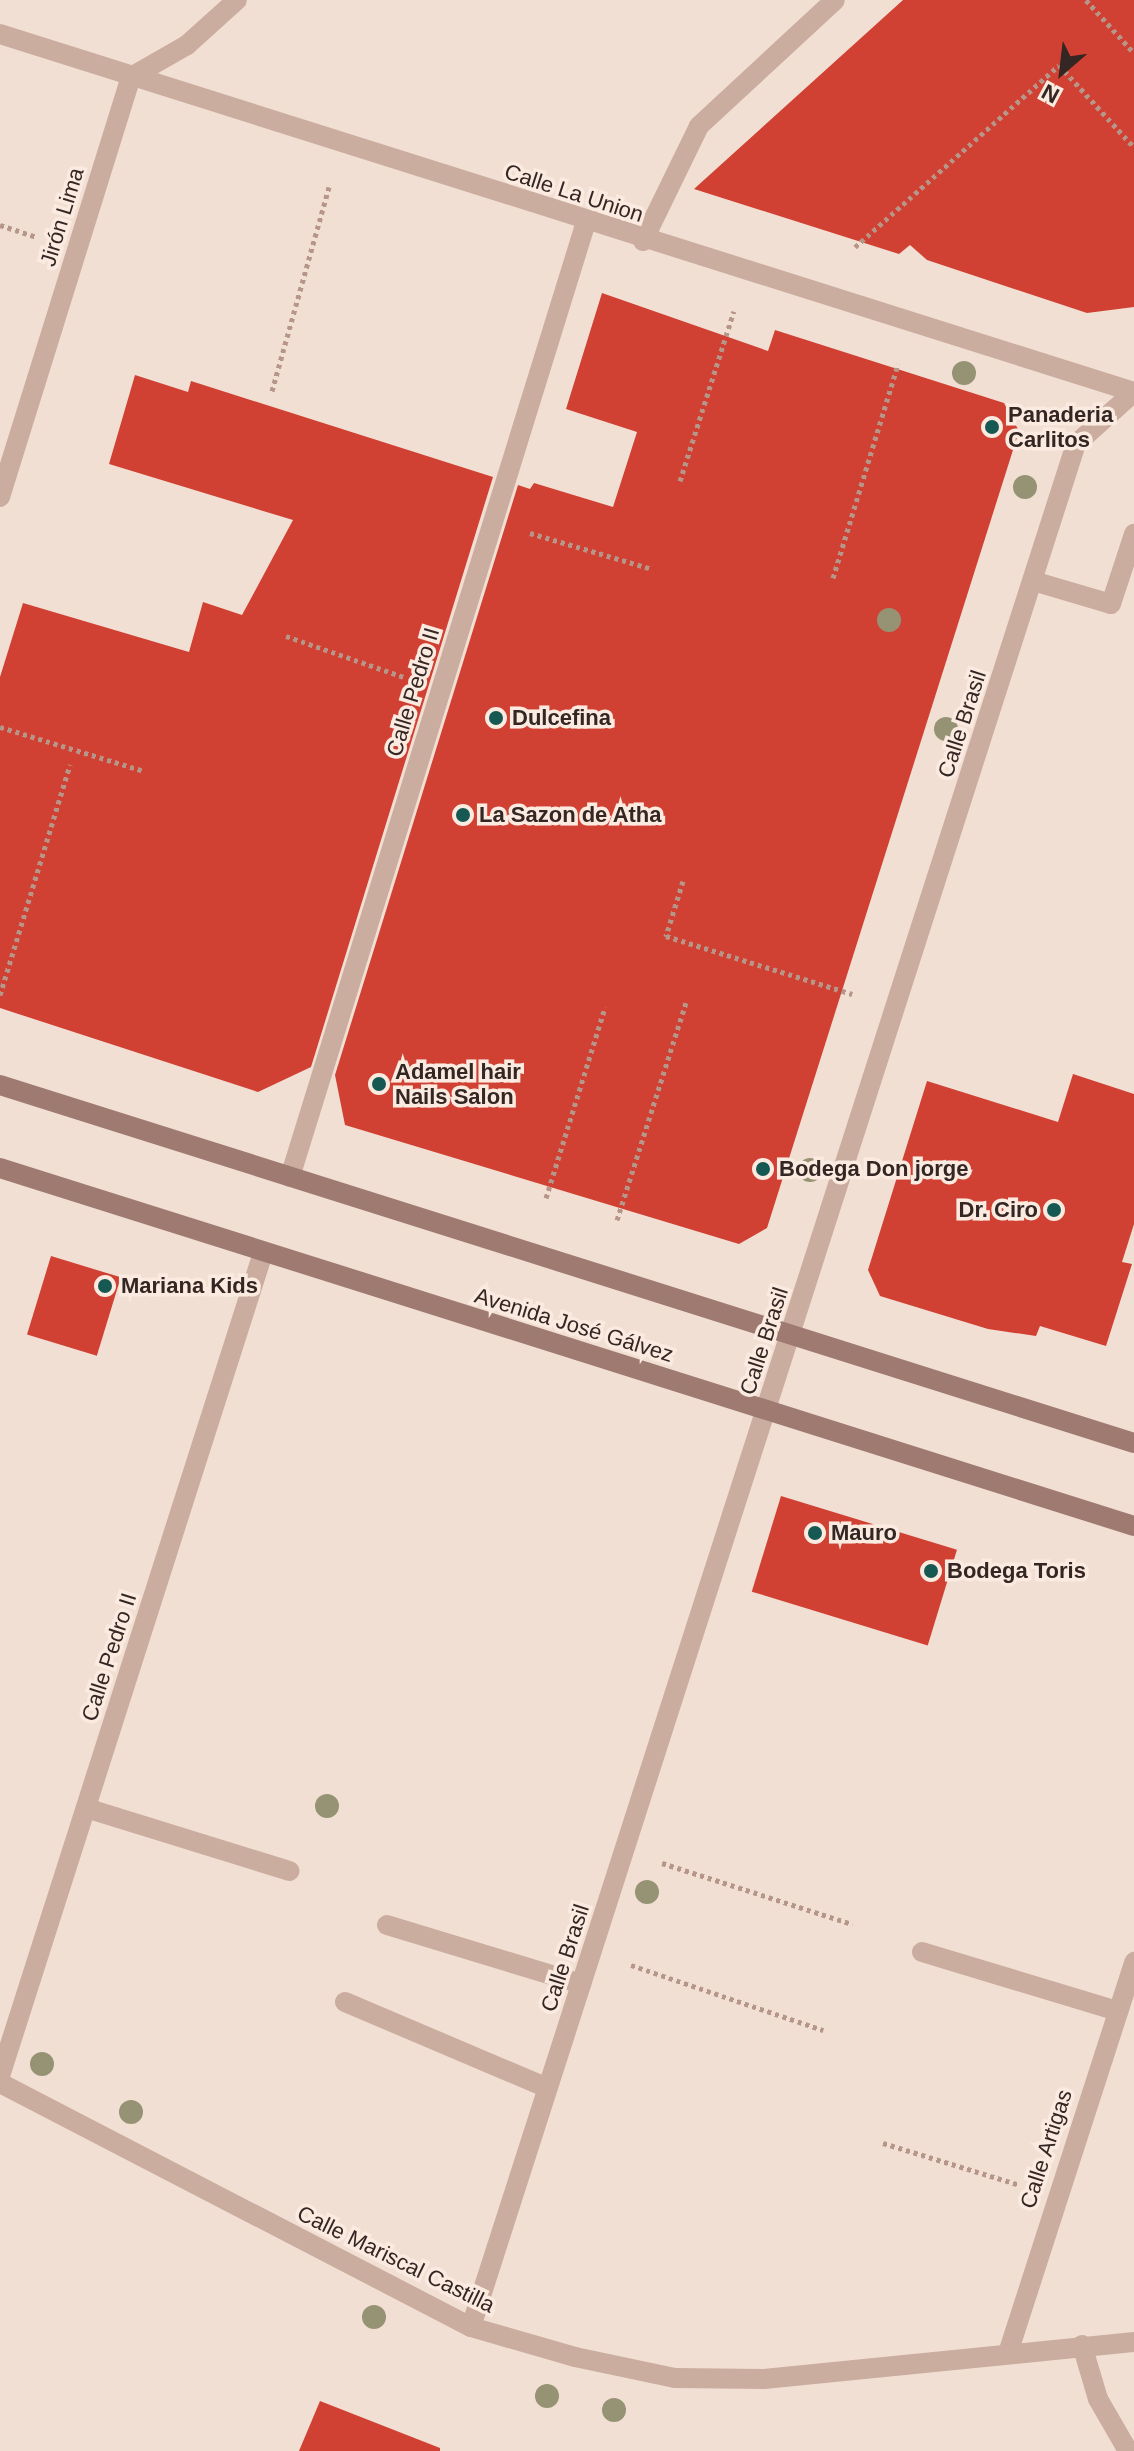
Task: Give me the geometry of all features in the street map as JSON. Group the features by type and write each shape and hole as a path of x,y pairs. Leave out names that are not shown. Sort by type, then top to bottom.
{"main road":[{"path":"0,1085 1134,1443"},
{"name":"Avenida José Gálvez","path":"0,1168 1134,1526"}],"street":[{"path":"131,77 187,45 237,0"},
{"path":"643,241 699,126 835,0"},
{"name":"Calle La Union","path":"0,34 643,241 1134,392"},
{"name":"Jirón Lima","path":"0,497 131,77"},
{"name":"Calle Pedro II","path":"290,1177 586,222"},
{"name":"Calle Brasil","path":"471,2327 1076,444 1134,392"},
{"path":"1033,581 1111,604 1134,534"},
{"name":"Calle Pedro II","path":"0,2076 263,1253"},
{"path":"86,1808 289,1871"},
{"path":"387,1925 581,1984"},
{"path":"922,1952 1118,2011"},
{"name":"Calle Artigas","path":"1008,2353 1055,2196 1134,1962"},
{"path":"345,2002 548,2088"},
{"name":"Calle Mariscal Castilla","path":"0,2083 471,2327 675,2378 777,2378 1134,2342"},
{"path":"1082,2345 1098,2399 1128,2451"}],"path":[{"path":"1086,0 1134,53"},
{"path":"855,247 1059,65 1134,147"},
{"path":"272,391 329,187"},
{"path":"0,225 38,237"},
{"path":"680,481 734,311"},
{"path":"833,578 898,364"},
{"path":"520,532 652,569"},
{"path":"286,636 413,680"},
{"path":"0,727 144,771"},
{"path":"0,995 70,764"},
{"path":"683,881 666,936 852,994"},
{"path":"617,1220 686,1002"},
{"path":"546,1198 605,1007"},
{"path":"625,1851 852,1924"},
{"path":"592,1952 823,2030"},
{"path":"883,2143 1055,2196"}],"building":[{"path":"903,0 1134,0 1134,307 1087,313 927,260 910,245 899,254 694,189"},
{"path":"602,293 768,351 775,330 1004,403 1019,431 767,1228 739,1244 345,1125 335,1075 518,485 530,489 534,483 613,507 637,432 566,409"},
{"path":"135,375 188,392 191,381 493,477 311,1067 258,1092 0,1008 0,677 23,603 189,652 203,602 242,615 293,520 109,464"},
{"path":"1073,1074 1134,1094 1134,1224 1122,1262 1132,1264 1106,1346 1040,1326 1036,1336 988,1329 880,1296 868,1270 927,1081 1058,1122"},
{"path":"51,1256 121,1277 97,1356 27,1334"},
{"path":"781,1496 957,1550 928,1645 752,1592"},
{"path":"320,2401 440,2448 440,2451 299,2451"}],"place":[{"name":"Panaderia Carlitos","path":"992,427"},
{"name":"Dulcefina","path":"496,718"},
{"name":"La Sazon de Atha","path":"463,815"},
{"name":"Adamel hair Nails Salon","path":"379,1084"},
{"name":"Bodega Don jorge","path":"763,1169"},
{"name":"Dr. Ciro","path":"1054,1210"},
{"name":"Mariana Kids","path":"105,1286"},
{"name":"Mauro","path":"815,1533"},
{"name":"Bodega Toris","path":"931,1571"}]}
